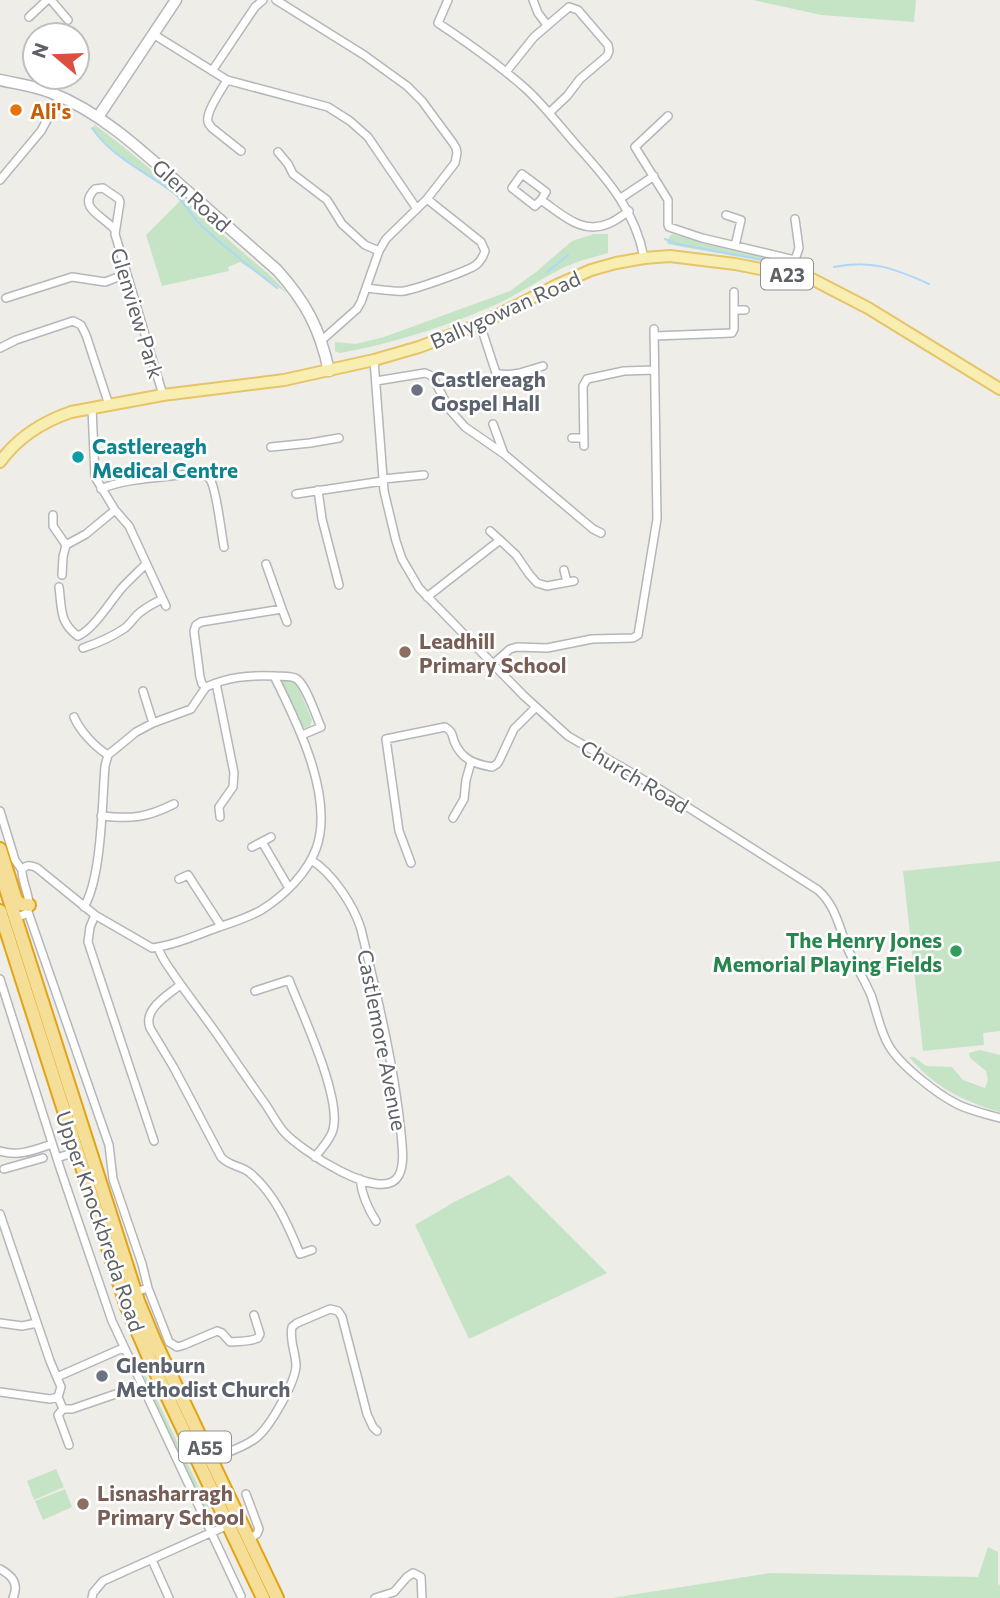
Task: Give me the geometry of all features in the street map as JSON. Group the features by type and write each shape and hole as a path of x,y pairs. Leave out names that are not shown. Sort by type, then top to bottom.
{"highway":[{"path":"0,849 16,900 28,909"},
{"name":"Upper Knockbreda Road","path":"0,870 6,917 72,1153 138,1334 220,1529 252,1574 263,1598"},
{"name":"Upper Knockbreda Road","path":"72,1153 141,1290 155,1342 277,1598"}],"main road":[{"name":"Ballygowan Road","path":"0,462 21,439 43,424 71,412 163,395 284,380 374,360 419,347 480,324 591,270 644,258 670,256 812,279 868,308 1000,389"}],"street":[{"path":"29,17 49,0 68,20"},
{"path":"98,117 176,0"},
{"path":"212,71 255,7 263,0"},
{"path":"276,0 364,55 407,86 422,101 453,143 457,153 454,163 426,199 386,239 356,309 321,340"},
{"path":"448,0 438,23 527,90 597,168 628,211 638,232 644,258"},
{"path":"533,0 547,25"},
{"path":"506,72 547,25 569,7 578,10 608,45 609,51 548,113"},
{"path":"153,34 227,80 318,103 339,113 368,137 417,209"},
{"name":"Glen Road","path":"0,80 32,86 60,96 98,117 150,158 277,270 304,304 321,340 329,371"},
{"path":"227,80 210,110 208,123 242,151"},
{"path":"0,180 41,131 60,96"},
{"path":"668,116 635,147 668,200 669,228 795,260 799,247 795,219"},
{"path":"278,152 293,174 327,200 342,224 365,245 379,251"},
{"path":"522,174 546,192 541,200 535,206 512,188 522,174"},
{"path":"621,198 654,176"},
{"name":"Glenview Park","path":"115,230 119,200 103,188 95,189 88,202 115,230 163,395"},
{"path":"366,288 402,291 412,289 480,262 485,251 481,242 426,199"},
{"path":"541,200 570,222 582,226 611,223 628,211"},
{"path":"726,215 741,220 735,246"},
{"path":"6,298 72,277 105,282 126,274"},
{"path":"493,664 510,649 517,647 547,648 592,639 633,638 638,635 657,519 654,333 732,332 734,292"},
{"path":"734,310 745,310"},
{"path":"0,348 73,321 81,325 109,405"},
{"path":"480,324 496,373 510,374 543,366"},
{"name":"Church Road","path":"374,360 383,480 389,513 402,559 419,588 536,707 575,740 656,787 827,898 894,1054 921,1079 955,1102 1000,1118"},
{"path":"572,438 584,442 583,386 587,379 624,371 654,370"},
{"path":"376,381 429,373 457,419 601,533"},
{"path":"83,648 120,631 147,607 164,603 129,526 115,510 95,477 92,408"},
{"path":"493,424 504,454"},
{"path":"271,447 339,438"},
{"path":"101,489 124,482 197,473 205,475 210,479 214,490 224,547"},
{"path":"296,494 424,475"},
{"path":"318,491 322,519 339,585"},
{"path":"62,575 66,545 86,534 115,510"},
{"path":"52,515 53,526 66,545"},
{"path":"490,531 516,555 537,583 547,586 570,581 564,569"},
{"path":"427,597 500,540"},
{"path":"59,587 64,622 78,636 91,626 146,564"},
{"path":"266,564 287,622"},
{"path":"206,687 200,677 194,631 196,625 282,609"},
{"path":"0,811 15,860 22,870 29,865 37,868 95,915 152,948 249,916 263,909 289,888 307,868 317,846 320,826 321,803 302,735 274,676"},
{"path":"84,907 89,898 97,862 108,755 136,732 191,709 206,687 226,679 274,676 298,680 305,690 321,727 302,735"},
{"path":"216,683 234,773 233,787 219,807 220,817"},
{"path":"143,691 153,723"},
{"path":"411,863 399,831 382,740 445,727 450,730 459,751 471,762 492,767 497,764 514,729 536,707"},
{"path":"74,717 85,733 108,755"},
{"path":"453,818 464,799 471,762"},
{"path":"101,816 128,819 141,817 174,803"},
{"path":"252,847 271,837"},
{"path":"262,842 289,888"},
{"name":"Castlemore Avenue","path":"158,947 163,960 180,985 284,1132 316,1157 340,1171 376,1184 393,1182 399,1177 402,1166 398,1107 392,1068 357,914 319,864 311,860"},
{"name":"Upper Knockbreda Road","path":"22,870 28,909 109,1145 113,1179 142,1264 141,1290 169,1342 174,1346 184,1345 216,1331 222,1333 230,1346 240,1340 248,1342 258,1338 260,1334 254,1315"},
{"path":"179,879 196,870"},
{"path":"188,875 221,926"},
{"path":"6,917 28,909"},
{"path":"95,915 88,942 153,1141"},
{"path":"0,979 52,1144"},
{"path":"255,991 289,980 329,1084 335,1122 333,1133 316,1157"},
{"path":"180,985 149,1013 147,1020 150,1028 224,1160 247,1170 262,1185 285,1219 300,1254 312,1250"},
{"path":"0,1151 12,1155 52,1144 72,1153 108,1313 142,1385 220,1529 241,1596"},
{"path":"27,1152 30,1161"},
{"path":"4,1169 43,1158"},
{"path":"360,1179 369,1211 376,1221"},
{"path":"0,1214 61,1387 58,1397 63,1409"},
{"path":"211,1460 252,1441 267,1426 295,1373 295,1353 290,1330 294,1325 330,1309 338,1311 342,1317 370,1421 377,1431"},
{"path":"0,1323 22,1326 37,1323"},
{"path":"57,1377 123,1348"},
{"path":"63,1409 72,1409 142,1385"},
{"path":"0,1392 50,1399 58,1397"},
{"path":"63,1409 58,1415 69,1445"},
{"path":"246,1494 259,1529 257,1534 249,1539"},
{"path":"92,1598 103,1581 220,1529"},
{"path":"152,1560 169,1598"},
{"path":"0,1569 14,1580 16,1586 13,1598"},
{"path":"375,1598 398,1589 410,1574 416,1573 421,1577 422,1598"},
{"path":"398,1589 403,1598"}],"green space":[{"path":"753,0 916,0 914,22 821,15"},
{"path":"95,125 151,170 287,293 240,262 228,267 229,271 162,286 146,235 180,201 167,188 114,152 92,128"},
{"path":"594,234 608,234 608,253 563,268 495,305 400,339 340,353 335,351 335,342 356,344 384,337 510,291 572,241"},
{"path":"672,234 738,251 801,263 800,268 667,244"},
{"path":"282,679 296,682 312,720 310,726 301,726 280,681"},
{"name":"The Henry Jones Memorial Playing Fields","path":"1000,861 1000,1031 983,1033 984,1045 923,1051 903,871"},
{"path":"980,1050 1000,1055 1000,1112 945,1089 926,1075 909,1057 914,1057 926,1066 952,1067 963,1080 985,1088 988,1080 986,1071 970,1058 969,1053"},
{"path":"509,1175 607,1273 469,1339 415,1225"},
{"path":"136,1359 216,1523 214,1525 210,1522"},
{"path":"56,1469 64,1487 34,1500 27,1481"},
{"path":"65,1489 72,1507 43,1520 35,1501"},
{"path":"988,1547 998,1552 1000,1598 612,1598 770,1573 978,1577"}],"waterway":[{"path":"92,128 109,148 175,194 208,232 277,288"},
{"path":"665,239 677,244 802,267"},
{"path":"547,272 568,255"},
{"path":"834,267 872,265 929,284"}],"place":[{"name":"Ali's","path":"16,110"},
{"name":"Castlereagh Gospel Hall","path":"417,390"},
{"name":"Castlereagh Medical Centre","path":"78,457"},
{"name":"Leadhill Primary School","path":"405,652"},
{"name":"The Henry Jones Memorial Playing Fields","path":"956,951"},
{"name":"Glenburn Methodist Church","path":"102,1376"},
{"name":"Lisnasharragh Primary School","path":"83,1504"}]}
